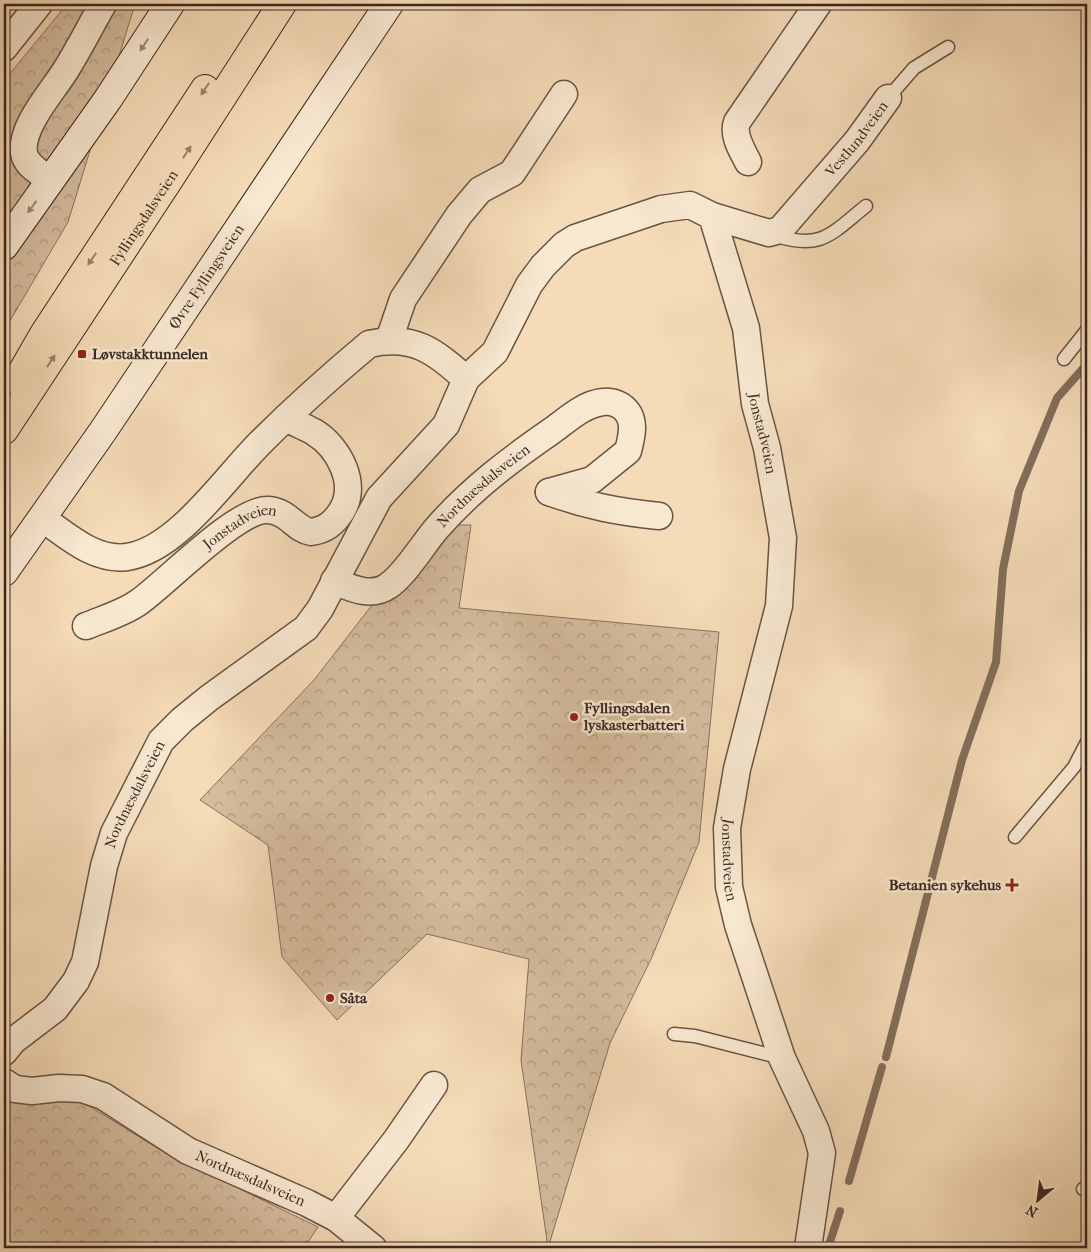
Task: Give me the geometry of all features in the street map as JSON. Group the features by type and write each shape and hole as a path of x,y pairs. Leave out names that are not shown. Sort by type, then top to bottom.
{"main road":[{"path":"4,246 108,99 170,4"},
{"name":"Fyllingsdalsveien","path":"4,404 49,326 260,4"},
{"name":"Fyllingsdalsveien","path":"4,430 160,195 282,4"},
{"name":"Øvre Fyllingsveien","path":"4,572 43,518 388,4"}],"street":[{"path":"4,48 38,4"},
{"path":"50,180 28,163 24,152 25,137 38,110 67,68 103,4"},
{"path":"748,162 736,134 737,122 818,4"},
{"path":"389,340 403,299 459,215 480,190 512,173 564,94"},
{"name":"Vestlundveien","path":"769,233 780,230 857,141 888,98"},
{"path":"43,518 81,546 96,553 125,558 146,553 162,544 185,524 259,443 370,344 389,340 410,342 437,354 466,379 495,352 529,284 564,245 584,234 661,209 690,205 712,216 769,233"},
{"name":"Jonstadveien","path":"712,216 746,328 755,404 767,448 783,538 779,606 737,769 727,828 729,887 738,925 782,1058 816,1131 822,1154 808,1248"},
{"name":"Nordnæsdalsveien","path":"4,1052 13,1041 55,1009 86,962 104,866 114,833 161,741 182,720 202,704 306,628 320,609 379,498 446,425 466,379"},
{"name":"Nordnæsdalsveien","path":"334,580 357,590 376,591 387,587 402,573 438,526 480,484 535,442 590,406 603,402 620,406 628,413 632,422 628,451 607,470 592,480 549,492 584,505 618,512 659,516"},
{"name":"Jonstadveien","path":"86,626 137,604 214,539 253,512 270,510 285,515 311,532 323,531 336,520 344,508 349,486 345,470 330,446 315,433 286,418"},
{"name":"Nordnæsdalsveien","path":"4,1082 15,1089 32,1091 59,1088 82,1089 103,1096 188,1151 336,1218 373,1248"},
{"path":"336,1218 396,1140 434,1085"}],"lane":[{"name":"Vestlundveien","path":"888,98 914,68 948,47"},
{"path":"769,233 789,240 815,242 828,237 866,206"},
{"path":"1064,359 1087,330"},
{"path":"1015,837 1074,767 1087,742"},
{"path":"674,1034 695,1036 782,1058"}],"green space":[{"path":"67,4 135,4 68,222 4,331 4,81"},
{"path":"446,525 471,525 459,608 719,632 699,842 652,957 610,1043 548,1248 521,1060 529,959 427,934 337,1020 282,957 268,845 200,800 314,680 403,565"},
{"path":"76,1098 164,1152 318,1227 304,1248 4,1248 4,1102"}],"waterway":[{"path":"886,1057 962,760 996,662 1003,569 1019,491 1057,398 1087,364"},
{"path":"849,1181 882,1067"},
{"path":"828,1248 840,1211"}],"place":[{"name":"Løvstakktunnelen","path":"82,354"},
{"name":"Fyllingsdalen lyskasterbatteri","path":"574,717"},
{"name":"Betanien sykehus","path":"1012,885"},
{"name":"Såta","path":"330,998"}]}
